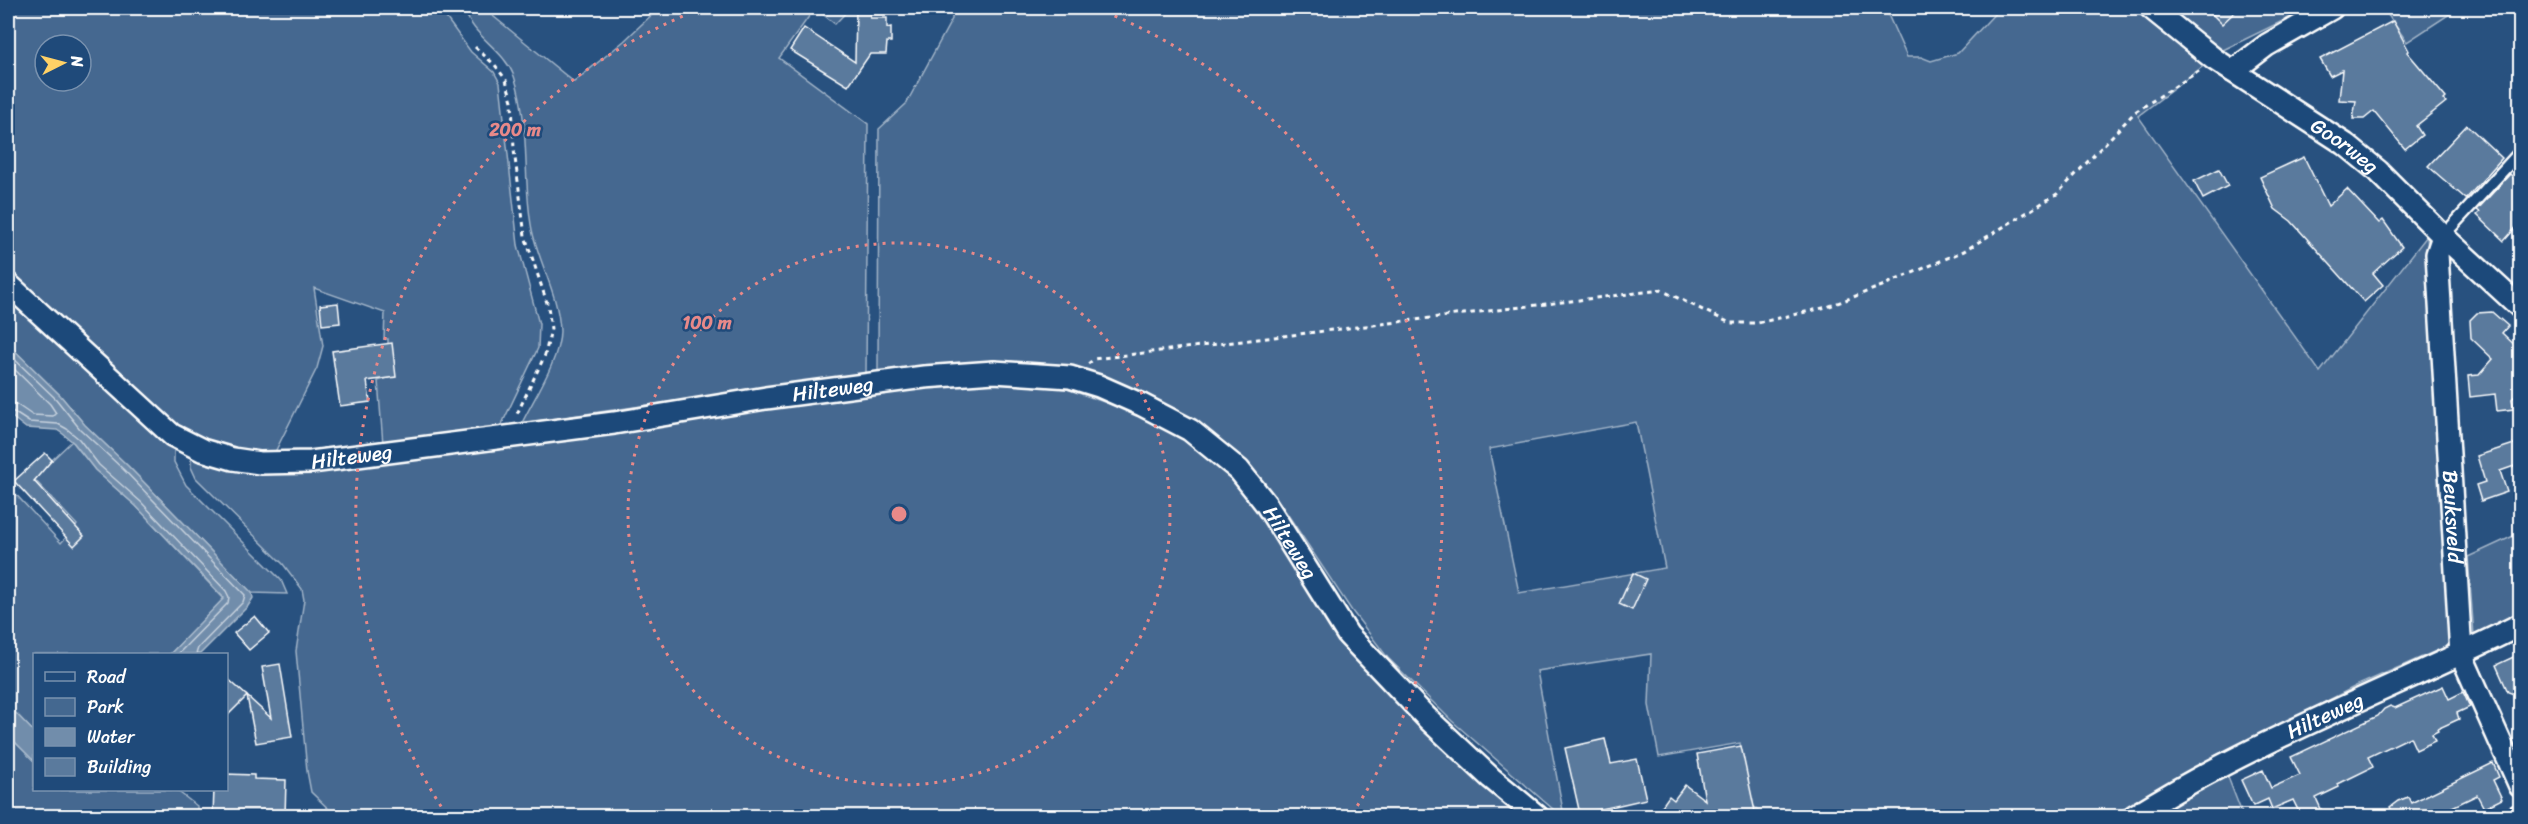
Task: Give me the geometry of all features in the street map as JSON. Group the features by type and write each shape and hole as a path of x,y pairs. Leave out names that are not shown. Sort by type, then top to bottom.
{"street":[{"name":"Goorweg","path":"2151,8 2214,59 2344,144 2378,171 2520,307"},
{"path":"2233,71 2267,45 2332,8"},
{"name":"Beuksveld","path":"2444,236 2437,255 2461,654 2520,786"},
{"name":"Hilteweg","path":"8,284 172,435 202,450 233,459 261,463 311,462 514,436 924,377 994,372 1070,377 1099,386 1190,430 1239,470 1266,504 1348,634 1427,718 1491,778 1537,816"},
{"name":"Hilteweg","path":"2133,816 2253,748 2520,625"}],"lane":[{"path":"2444,236 2520,152"}],"path":[{"path":"475,47 495,65 506,80 512,101 514,150 525,236 548,306 551,329 545,355 516,413 514,436"},
{"path":"1070,377 1094,359 1661,290 1730,323 1758,323 1827,307 1964,251 2057,194 2135,112 2208,66 2214,59"}],"green space":[{"path":"8,8 439,8 471,52 494,72 500,83 518,245 539,324 538,348 501,426 383,444 378,381 388,378 388,339 384,339 385,313 314,288 323,346 317,368 275,452 248,452 213,444 172,423 8,273"},
{"path":"464,8 483,8 574,82 624,41 659,8 815,8 779,58 868,124 866,374 522,423 556,354 560,331 559,318 553,292 532,230 527,191 523,114 514,76 503,58 474,27"},
{"path":"815,8 850,8 835,24"},
{"path":"943,8 1885,8 1907,57 1921,57 1931,61 1958,53 2000,8 2132,8 2206,64 2138,116 2320,372 2427,236 2452,644 2356,686 2203,765 2123,816 1765,816 1750,803 1740,743 1659,757 1649,705 1651,654 1537,671 1564,816 1561,816 1452,721 1388,658 1352,611 1280,503 1253,471 1231,451 1085,370 995,363 878,373 879,129 906,104 952,19 952,10","holes":["1636,422 1665,568 1519,593 1489,449"]},
{"path":"2167,8 2309,8 2223,50"},
{"path":"2383,8 2459,8 2407,42"},
{"path":"8,298 174,445 174,462 186,485 281,580 287,594 252,593 8,344"},
{"path":"991,382 1067,389 1147,417 1195,446 1235,481 1266,521 1310,591 1531,816 336,816 311,792 307,771 296,651 304,600 302,589 283,564 196,478 191,467 191,457 248,471 287,473 346,469 879,393"},
{"path":"72,441 95,470 136,506 224,599 171,653 33,653 33,731 8,705 8,486 61,543 77,525 33,478"},
{"path":"2520,533 2520,613 2474,635 2468,557"},
{"path":"8,735 33,760 33,791 177,791 197,806 197,816 8,816"},
{"path":"2226,772 2243,816 2170,816 2166,807"}],"water":[{"path":"8,344 252,593 253,598 248,606 201,653 171,653 224,598 136,506 95,470 74,443 57,430 26,428 8,414"},
{"path":"8,705 33,731 33,760 8,735"}],"building":[{"path":"856,8 870,8 870,18 887,18 887,28 891,27 891,42 887,42 886,54 870,54 848,86 790,50 804,28 855,62"},
{"path":"2206,8 2239,8 2222,24"},
{"path":"2393,21 2409,51 2407,52 2446,98 2444,100 2446,102 2416,126 2422,135 2405,149 2374,111 2364,119 2353,119 2356,101 2339,100 2342,70 2330,76 2320,59"},
{"path":"2467,125 2502,158 2466,199 2428,166"},
{"path":"2304,157 2328,206 2347,189 2379,223 2383,220 2402,247 2373,273 2383,285 2364,302 2291,221 2275,209 2260,177"},
{"path":"2219,169 2228,186 2203,199 2194,181"},
{"path":"2510,174 2520,184 2520,223 2504,241 2477,215 2480,212 2477,210"},
{"path":"338,303 340,323 322,325 320,305"},
{"path":"2492,312 2508,326 2502,333 2520,350 2520,390 2512,399 2514,409 2497,411 2495,394 2470,397 2468,376 2479,375 2493,359 2471,338 2470,320 2477,313"},
{"path":"392,343 396,377 367,381 370,402 340,406 332,351"},
{"path":"2520,442 2520,464 2500,471 2507,492 2481,501 2476,485 2485,482 2477,456"},
{"path":"45,453 52,460 34,481 84,536 74,546 14,481"},
{"path":"1633,573 1646,579 1632,610 1619,604"},
{"path":"255,616 269,633 249,650 234,633"},
{"path":"2520,654 2520,696 2508,692 2496,665"},
{"path":"280,664 292,737 256,743 247,696 271,718 262,667"},
{"path":"228,679 247,696 228,715"},
{"path":"2443,686 2449,699 2463,692 2470,707 2457,713 2459,719 2437,729 2438,731 2432,734 2435,741 2416,750 2410,737 2368,757 2373,767 2316,798 2322,811 2310,816 2301,816 2293,800 2272,809 2268,799 2253,806 2241,780 2263,770 2271,788 2300,775 2291,757 2378,716 2390,706 2395,708"},
{"path":"1605,739 1611,764 1637,759 1646,799 1580,814 1565,748"},
{"path":"1741,746 1756,816 1655,816 1669,796 1674,800 1685,785 1705,800 1697,754"},
{"path":"2493,763 2499,777 2493,780 2502,799 2484,808 2477,795 2450,808 2454,816 2382,816 2392,811 2390,807 2398,801 2408,797 2411,803"},
{"path":"228,774 254,775 254,779 286,780 285,816 213,816 214,791 228,791"}]}
